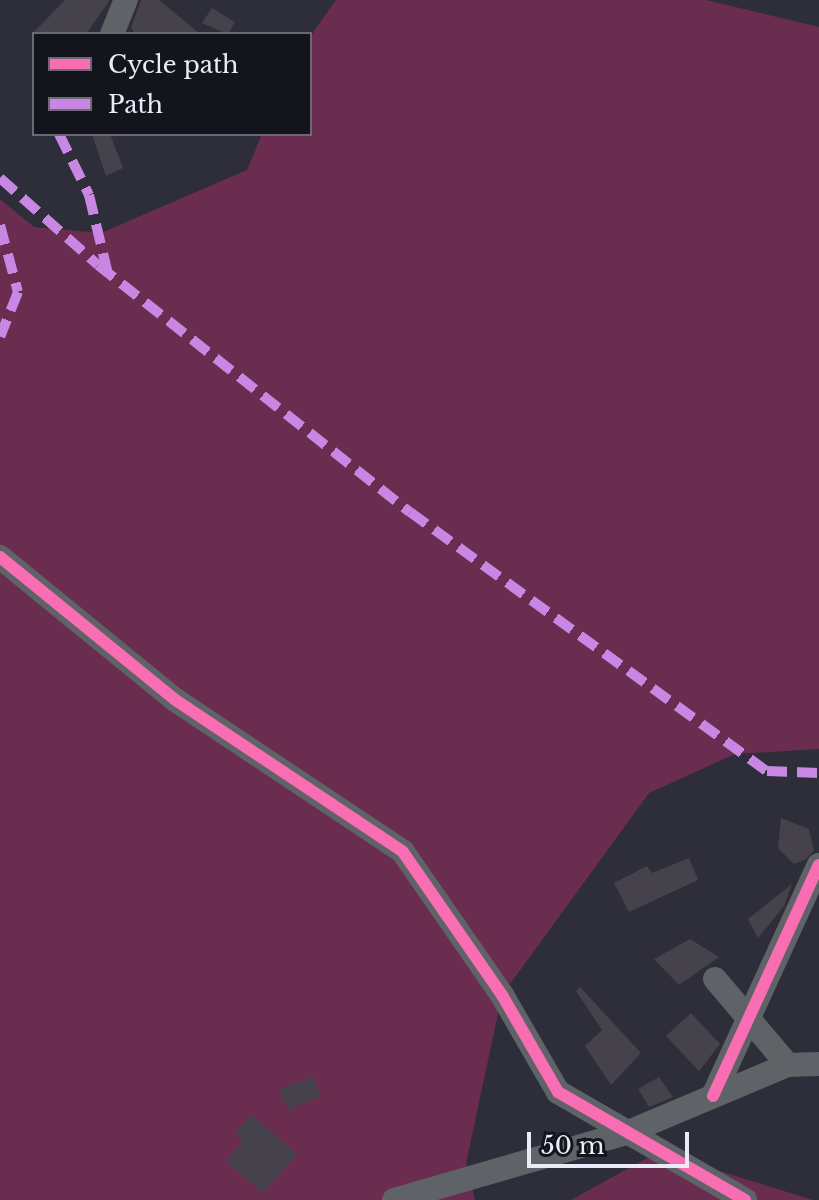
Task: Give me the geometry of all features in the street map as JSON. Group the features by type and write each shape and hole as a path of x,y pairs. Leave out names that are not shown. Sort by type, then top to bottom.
{"street":[{"path":"113,32 126,0"},
{"path":"0,557 174,699 403,852 502,995 558,1092 745,1200"},
{"path":"713,1096 745,1019 819,865"},
{"path":"715,979 745,1019 788,1065"},
{"path":"394,1200 626,1133 788,1065 819,1064"}],"shaded area":[{"path":"336,0 706,0 819,27 819,749 735,754 649,793 502,995 466,1163 475,1200 0,1200 0,199 34,227 101,233 247,170 261,136 312,136 312,34"},
{"path":"658,1152 813,1200 571,1200"}],"building":[{"path":"65,0 110,0 87,32 34,32"},
{"path":"141,0 159,0 198,32 134,32 131,28"},
{"path":"212,8 235,22 229,32 202,23"},
{"path":"93,136 111,136 123,168 106,176"},
{"path":"781,818 809,829 814,851 805,860 794,864 778,848"},
{"path":"689,858 698,880 629,912 614,883 647,866 652,873"},
{"path":"792,884 784,906 758,938 748,919"},
{"path":"690,939 719,957 679,985 654,959"},
{"path":"580,987 641,1053 611,1085 585,1046 602,1030 576,991"},
{"path":"691,1013 720,1044 699,1071 666,1036"},
{"path":"313,1076 321,1096 288,1110 279,1090"},
{"path":"659,1077 673,1097 649,1107 638,1089"},
{"path":"251,1114 297,1154 263,1193 226,1161 243,1141 235,1133"}],"marked path":[{"path":"60,136 89,195 108,274"},
{"path":"0,178 98,265 410,512 767,771 819,773"},
{"path":"0,225 18,292 0,337"}],"cycle path":[{"path":"0,557 174,699 403,852 502,995 558,1092 745,1200"},
{"path":"713,1096 819,865"}]}
